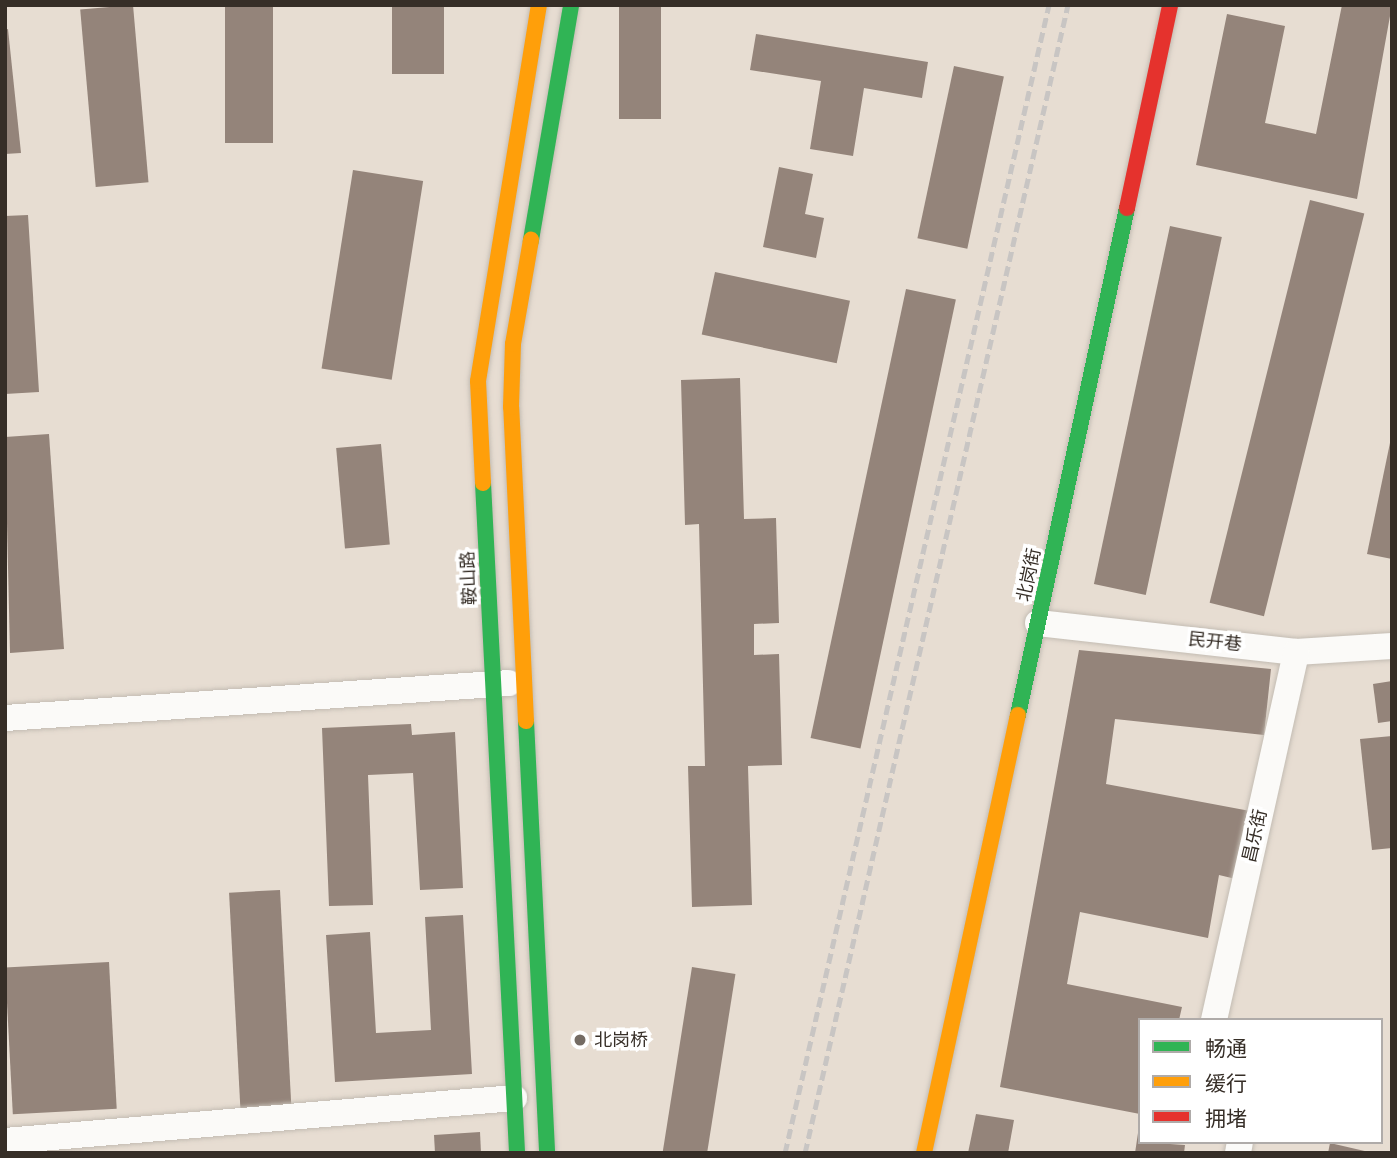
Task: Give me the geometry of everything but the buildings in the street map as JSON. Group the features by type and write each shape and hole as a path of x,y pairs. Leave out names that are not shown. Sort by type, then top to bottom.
{"main road":[{"name":"鞍山路","path":"517,1153 478,381 539,5"},
{"path":"547,1153 524,682 513,344 571,5"},
{"name":"北岗街","path":"924,1153 1170,5"}],"street":[{"path":"519,5 528,72"},
{"name":"民开巷","path":"1038,623 1296,652 1392,646"},
{"name":"昌乐街","path":"1214,1018 1296,652"},
{"path":"5,718 524,682"},
{"path":"5,1140 514,1098"}],"railway":[{"path":"785,1153 1049,5"},
{"path":"805,1153 1068,5"}],"traffic: fast":[{"path":"531,240 571,5"},
{"path":"1018,715 1127,208"},
{"path":"483,483 517,1153"},
{"path":"526,721 547,1153"}],"traffic: slow":[{"path":"483,483 478,381 539,5"},
{"path":"526,721 511,407 513,344 531,240"},
{"path":"924,1153 1018,715"}],"traffic: jam":[{"path":"1127,208 1170,5"}],"place":[{"name":"北岗桥","path":"580,1040"}]}
